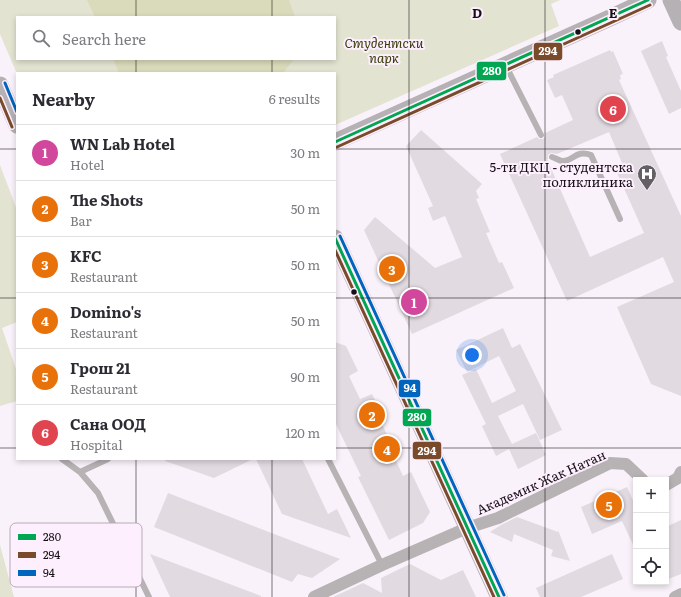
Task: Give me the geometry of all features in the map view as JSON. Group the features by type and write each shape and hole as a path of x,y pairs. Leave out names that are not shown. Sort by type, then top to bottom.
{"street":[{"path":"336,142 648,0"},
{"path":"671,0 681,22"},
{"path":"0,85 16,123"},
{"path":"336,240 499,597"},
{"name":"Академик Жак Натан","path":"314,597 382,564 467,528 498,518 610,464 626,464 640,477"},
{"path":"669,483 678,478 681,472"},
{"path":"675,597 681,594"}],"lane":[{"path":"505,65 541,135"},
{"path":"552,157 560,161 565,161 580,153 591,155 620,219"},
{"path":"63,460 80,472 98,493 113,523"},
{"path":"80,472 106,460"},
{"path":"329,460 382,564"},
{"path":"142,583 149,597"}],"green space":[{"name":"Студентски парк","path":"0,0 560,0 551,4 559,26 336,125 336,72 16,72 0,34"},
{"path":"87,0 289,0 295,16 95,16"},
{"path":"113,60 293,60 284,72 119,72"},
{"path":"0,165 16,207 16,322 2,328 16,369 16,401 0,406"},
{"path":"0,545 10,587 11,587 14,597 0,597"}],"building":[{"path":"662,41 668,56 666,57 681,91 681,108 669,114 641,51"},
{"name":"5-ти ДКЦ - студентска поликлиника","path":"610,50 611,52 613,51 623,74 620,75 621,79 619,80 681,216 681,396 651,384 617,307 674,282 663,257 567,301 500,154 537,137 539,139 543,139 545,137 545,133 573,120 562,95 555,98 547,80 554,77 553,75","holes":["609,132 622,163 614,166 644,233 590,257 547,159 548,155 551,153 557,154"]},
{"path":"421,130 482,184 476,191 479,198 476,199 490,232 486,233 499,263 502,262 514,288 412,334 364,230 375,217 435,268 462,257 445,216 433,221 428,208 433,206 406,146"},
{"path":"503,328 512,348 520,344 562,430 540,440 523,404 498,416 512,444 536,433 546,455 518,469 509,449 496,456 482,426 486,424 462,375 476,369 492,403 516,391 499,356 467,372 456,350"},
{"path":"336,342 346,346 358,371 349,376 360,399 372,394 382,414 378,416 396,453 393,454 403,476 411,472 430,512 423,523 389,540 358,477 361,476 336,424"},
{"path":"166,460 251,460 214,478"},
{"path":"256,460 302,460 328,514 337,509 351,538 282,514"},
{"path":"627,487 633,500 633,545 622,521 592,534 581,507"},
{"path":"168,493 340,559 312,578 298,574 292,582 154,527"},
{"path":"517,517 558,532 558,530 570,561 551,556 553,550 514,534 512,542 490,532"},
{"path":"681,520 681,574 669,579 669,549 669,526"},
{"path":"150,554 261,596 261,597 170,597"},
{"path":"612,554 623,579 581,597 540,597 536,588"},
{"path":"410,564 441,580 463,570 476,597 333,597 363,583 382,593 381,578"}],"transit line":[{"name":"280","path":"336,142 648,0"},
{"name":"294","path":"337,147 650,5"},
{"name":"94","path":"5,83 16,110"},
{"name":"294","path":"0,98 12,127"},
{"name":"94","path":"340,236 504,595"},
{"name":"280","path":"336,240 499,597"},
{"name":"294","path":"336,252 494,597"}],"place":[{"name":"Сана ООД","path":"613,109"},
{"name":"5-ти ДКЦ - студентска поликлиника","path":"647,191"},
{"name":"KFC","path":"392,269"},
{"name":"WN Lab Hotel","path":"414,302"},
{"name":"The Shots","path":"372,415"},
{"name":"Domino's","path":"387,449"},
{"name":"Грош 21","path":"609,505"}]}
